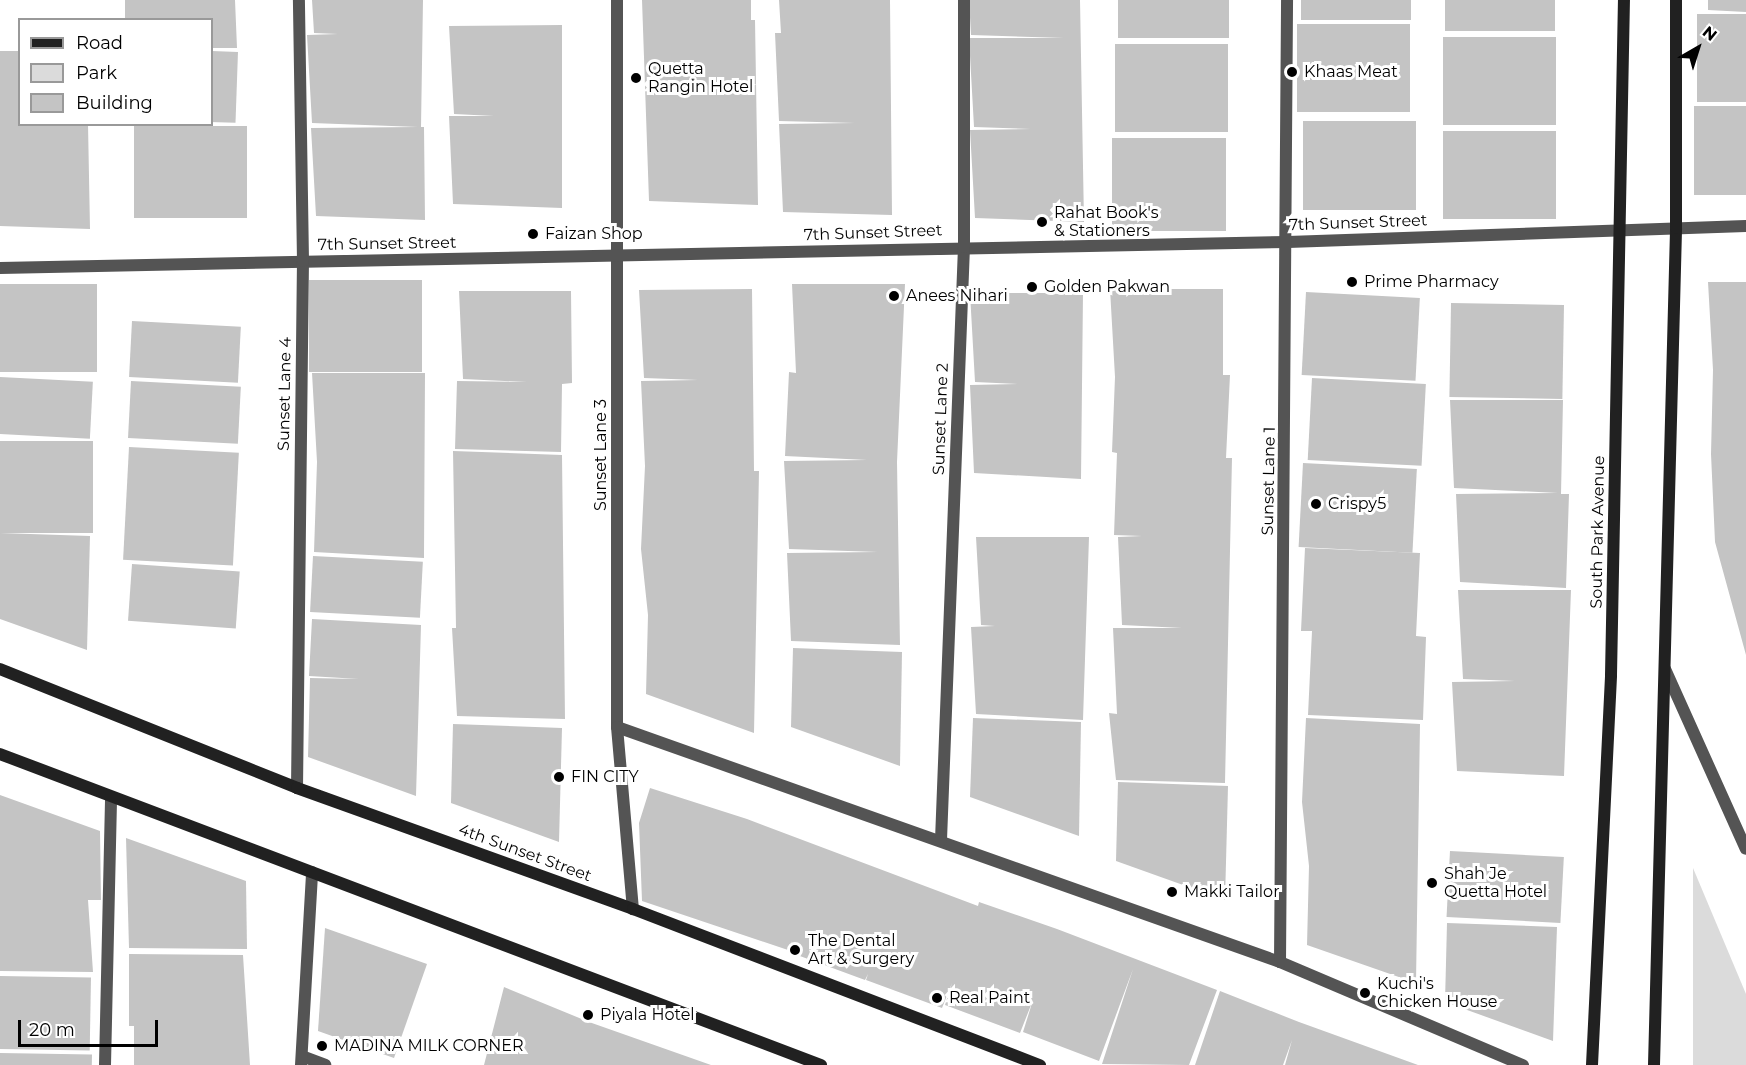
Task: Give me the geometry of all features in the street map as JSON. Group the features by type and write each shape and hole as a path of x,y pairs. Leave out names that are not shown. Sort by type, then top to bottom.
{"street":[{"name":"Sunset Lane 4","path":"297,788 303,261 299,0"},
{"name":"Sunset Lane 3","path":"617,0 617,727 633,909"},
{"name":"Sunset Lane 2","path":"940,840 964,247 964,0"},
{"name":"Sunset Lane 1","path":"1280,962 1288,243 1287,0"},
{"name":"South Park Avenue","path":"1592,1065 1611,675 1624,0"},
{"path":"1654,1065 1676,228 1677,0"},
{"name":"7th Sunset Street","path":"0,268 303,261 618,258 964,247 1288,243 1746,226"},
{"name":"4th Sunset Street","path":"0,669 297,788 633,909 1040,1065"},
{"path":"1665,669 1746,849"},
{"path":"617,727 1280,962 1523,1065"},
{"path":"0,754 820,1065"},
{"path":"105,1065 111,798"},
{"path":"312,872 302,1060 325,1065"}],"green space":[{"path":"1693,868 1746,994 1746,1065 1693,1065"}],"building":[{"path":"125,0 235,0 237,48 213,48 213,18 125,18"},
{"path":"312,0 423,0 421,127 424,127 425,220 316,216 311,128 418,127 312,123 307,35 338,34 314,33"},
{"path":"642,0 751,0 751,20 755,20 758,205 649,201"},
{"path":"779,0 890,0 892,215 783,212 779,124 855,123 779,121 775,33 781,33"},
{"path":"969,0 1080,0 1084,222 975,218 970,130 1031,129 974,127 969,38 1064,38 971,35"},
{"path":"1118,0 1229,0 1229,38 1118,38"},
{"path":"1301,0 1411,0 1411,20 1301,20"},
{"path":"1445,0 1555,0 1555,31 1445,31"},
{"path":"1708,0 1746,0 1746,12 1708,10"},
{"path":"1697,14 1746,14 1746,102 1697,102"},
{"path":"1297,24 1410,24 1410,112 1297,112"},
{"path":"562,25 562,208 453,204 449,116 494,116 454,114 449,26"},
{"path":"1443,37 1556,37 1556,125 1443,125"},
{"path":"1115,44 1228,44 1228,132 1115,132"},
{"path":"0,51 18,51 18,126 88,126 90,229 0,226"},
{"path":"213,51 238,52 236,123 213,122"},
{"path":"1694,106 1746,106 1746,195 1694,195"},
{"path":"1303,121 1416,121 1416,210 1303,210"},
{"path":"134,126 247,126 247,218 134,218"},
{"path":"1443,131 1556,131 1556,219 1443,219"},
{"path":"1112,138 1226,138 1226,231 1112,231"},
{"path":"309,280 422,280 422,372 309,372"},
{"path":"1708,282 1746,282 1746,655 1715,542 1711,454 1713,370"},
{"path":"0,284 97,284 97,372 0,372"},
{"path":"792,284 905,284 897,462 900,645 791,641 787,553 878,552 789,549 784,461 867,460 785,456 789,372 796,373"},
{"path":"752,289 754,471 759,471 754,733 646,694 648,615 641,549 645,466 641,381 698,380 644,378 639,290"},
{"path":"1110,289 1223,289 1223,375 1230,375 1226,458 1232,458 1225,783 1116,780 1109,713 1117,714 1113,628 1182,628 1122,625 1118,537 1142,536 1114,535 1117,453 1112,452 1115,377"},
{"path":"459,291 571,291 572,383 562,384 561,452 455,449 457,381 527,382 463,379"},
{"path":"1306,292 1420,298 1415,381 1302,375"},
{"path":"970,293 1083,293 1081,479 974,473 970,385 1018,384 975,382"},
{"path":"1451,303 1564,305 1562,399 1449,397"},
{"path":"132,321 241,327 238,383 129,377"},
{"path":"312,373 425,373 424,558 314,552 317,462"},
{"path":"0,377 93,382 90,439 0,434"},
{"path":"1312,378 1426,384 1422,466 1308,460"},
{"path":"131,381 241,387 238,444 128,438"},
{"path":"1450,400 1563,400 1561,494 1569,494 1566,588 1460,582 1456,494 1558,493 1454,488"},
{"path":"0,441 93,441 93,533 0,533"},
{"path":"129,447 239,453 233,566 123,560"},
{"path":"453,451 562,455 565,719 457,716 452,628 456,628"},
{"path":"1303,463 1417,469 1412,553 1299,547"},
{"path":"0,533 90,536 87,650 0,619"},
{"path":"976,537 1089,537 1083,720 976,714 971,627 995,626 981,625"},
{"path":"1305,548 1420,553 1416,636 1426,637 1423,720 1308,715 1312,631 1301,631"},
{"path":"313,556 423,562 420,618 310,612"},
{"path":"132,564 240,572 236,628 128,621"},
{"path":"1458,590 1571,590 1564,776 1457,771 1452,682 1515,681 1463,679"},
{"path":"312,619 421,625 416,796 308,757 310,678 359,679 309,676"},
{"path":"793,648 902,652 900,766 791,727"},
{"path":"973,718 1081,722 1079,836 970,797"},
{"path":"1306,718 1420,724 1416,983 1307,945 1309,866 1302,802"},
{"path":"453,724 562,728 559,842 451,803"},
{"path":"1118,782 1228,786 1225,900 1116,861"},
{"path":"650,788 747,819 978,906 979,902 1057,929 1217,990 1189,1065 1102,1064 1133,969 1099,1061 1023,1032 1033,1000 1020,1033 945,1005 952,983 942,1008 866,980 868,974 865,980 789,952 792,941 788,950 642,901 639,823"},
{"path":"0,795 100,831 101,900 88,900 93,972 0,971"},
{"path":"126,838 246,881 247,949 129,948"},
{"path":"1450,851 1564,857 1560,923 1447,917"},
{"path":"1447,923 1557,927 1553,1041 1445,1002"},
{"path":"325,928 427,964 394,1058 318,1031"},
{"path":"129,954 243,955 250,1065 134,1065 134,1026 129,1026"},
{"path":"0,976 91,978 90,1051 0,1049"},
{"path":"504,987 589,1022 711,1065 484,1065"},
{"path":"1220,991 1418,1065 1285,1065 1292,1040 1283,1065 1195,1065"},
{"path":"0,1053 92,1055 92,1065 0,1065"}],"place":[{"name":"Khaas Meat","path":"1292,72"},
{"name":"Quetta Rangin Hotel","path":"636,78"},
{"name":"Rahat Book's & Stationers","path":"1042,222"},
{"name":"Faizan Shop","path":"533,234"},
{"name":"Prime Pharmacy","path":"1352,282"},
{"name":"Golden Pakwan","path":"1032,287"},
{"name":"Anees Nihari","path":"894,296"},
{"name":"Crispy5","path":"1316,504"},
{"name":"FIN CITY","path":"559,777"},
{"name":"Shah Je Quetta Hotel","path":"1432,883"},
{"name":"Makki Tailor","path":"1172,892"},
{"name":"The Dental Art & Surgery","path":"795,950"},
{"name":"Kuchi's Chicken House","path":"1365,993"},
{"name":"Real Paint","path":"937,998"},
{"name":"Piyala Hotel","path":"588,1015"},
{"name":"MADINA MILK CORNER","path":"322,1046"}]}
